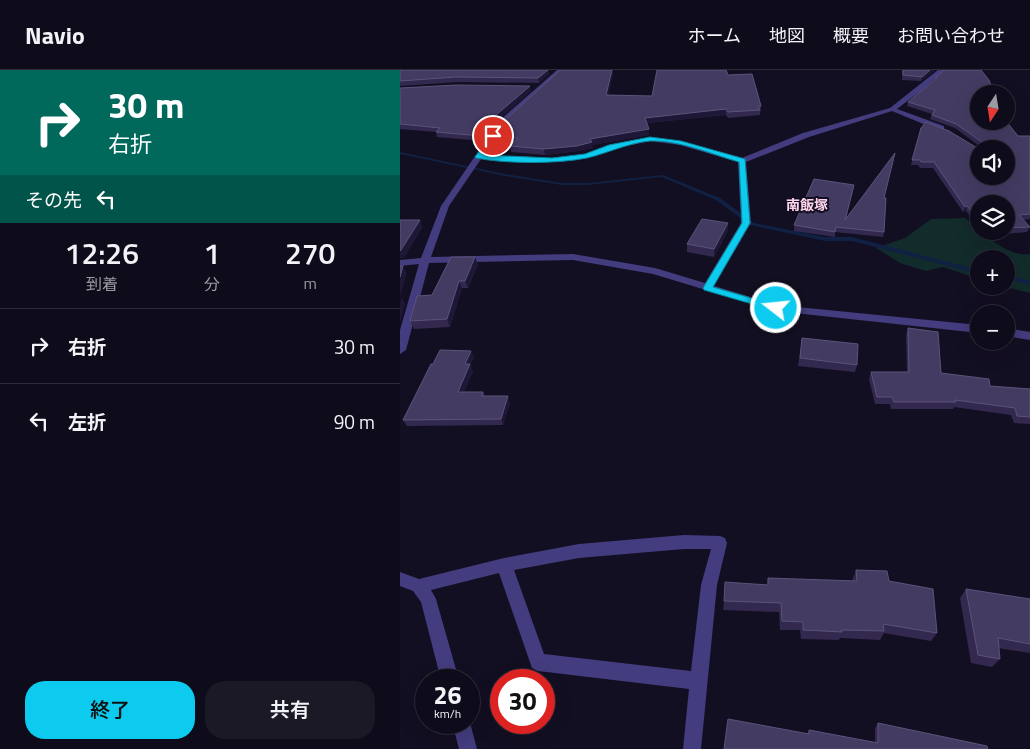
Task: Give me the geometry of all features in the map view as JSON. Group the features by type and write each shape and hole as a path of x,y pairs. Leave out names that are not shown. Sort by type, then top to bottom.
{"street":[{"path":"400,350 425,260 445,206 502,122 538,87 561,70"},
{"path":"479,157 552,160 586,156 611,147 650,139 681,143 742,161 806,135 892,109 942,70"},
{"path":"892,109 951,132"},
{"path":"707,288 746,223 742,161"},
{"path":"400,263 425,260 573,257 641,268 776,308 970,328"},
{"path":"1015,334 1030,336"},
{"path":"400,579 419,586 504,565 579,551 684,542 720,543 709,585 692,749"},
{"path":"504,565 538,662 699,681"},
{"path":"419,586 428,599 447,669"},
{"path":"464,734 468,749"}],"green space":[{"path":"965,218 970,222 970,240 991,240 1008,250 970,250 970,276 943,267 926,271 900,263 876,248 905,238 931,219"},
{"path":"1015,253 1030,254 1030,293 1015,289"}],"building":[{"path":"400,70 548,70 538,78 456,77 400,81"},
{"path":"560,70 612,70 606,95 652,96 657,70 726,70 728,75 752,74 761,106 758,106 760,110 728,112 726,109 645,118 649,129 590,139 592,142 577,146 544,149 510,146 518,138 493,137 505,120"},
{"path":"903,70 930,70 922,77 903,75"},
{"path":"944,70 981,70 991,85 970,85 970,130 1013,130 1018,136 1030,136 1030,214 1019,215 1030,227 1015,228 1015,195 970,195 970,210 967,206 965,207 934,162 912,160 921,128 926,122 949,131 970,144 970,185 1015,185 1015,140 979,140 956,124 932,115 935,110 908,102 937,78 935,78"},
{"path":"457,85 530,86 496,115 481,136 436,132 440,128 400,124 400,88"},
{"path":"895,153 884,198 886,198 884,232 836,227 835,232 794,225 814,179 854,185 845,220"},
{"path":"702,219 728,223 714,249 687,244"},
{"path":"400,220 420,220 400,251"},
{"path":"451,257 475,257 465,281 459,281 447,319 410,321 417,296 432,295"},
{"path":"400,266 403,266 400,277"},
{"path":"908,328 938,332 941,373 989,379 990,386 1030,389 1030,417 1017,416 1015,408 955,400 956,402 894,402 892,397 877,397 871,372 909,372"},
{"path":"802,338 858,344 857,365 800,358"},
{"path":"440,350 471,351 465,364 470,364 458,392 483,392 482,396 508,396 501,419 403,420"},
{"path":"856,570 887,571 889,581 933,589 937,633 883,624 884,631 842,630 842,632 803,630 803,622 782,621 781,603 724,601 725,582 768,585 768,578 857,581"},
{"path":"966,589 1030,599 1030,644 998,638 1000,659 978,655"},
{"path":"728,719 809,734 809,730 878,743 878,723 987,746 988,749 724,749"}],"waterway":[{"path":"400,153 505,175 562,184 588,184 663,176 718,199 752,224 825,239 852,239 970,270"},
{"path":"1015,279 1030,283"}],"district":[{"name":"南飯塚","path":"807,204"}],"route":[{"path":"493,136 479,157 534,161 568,159 586,156 639,140 650,139 681,143 742,161 746,223 707,288 776,308"}]}
